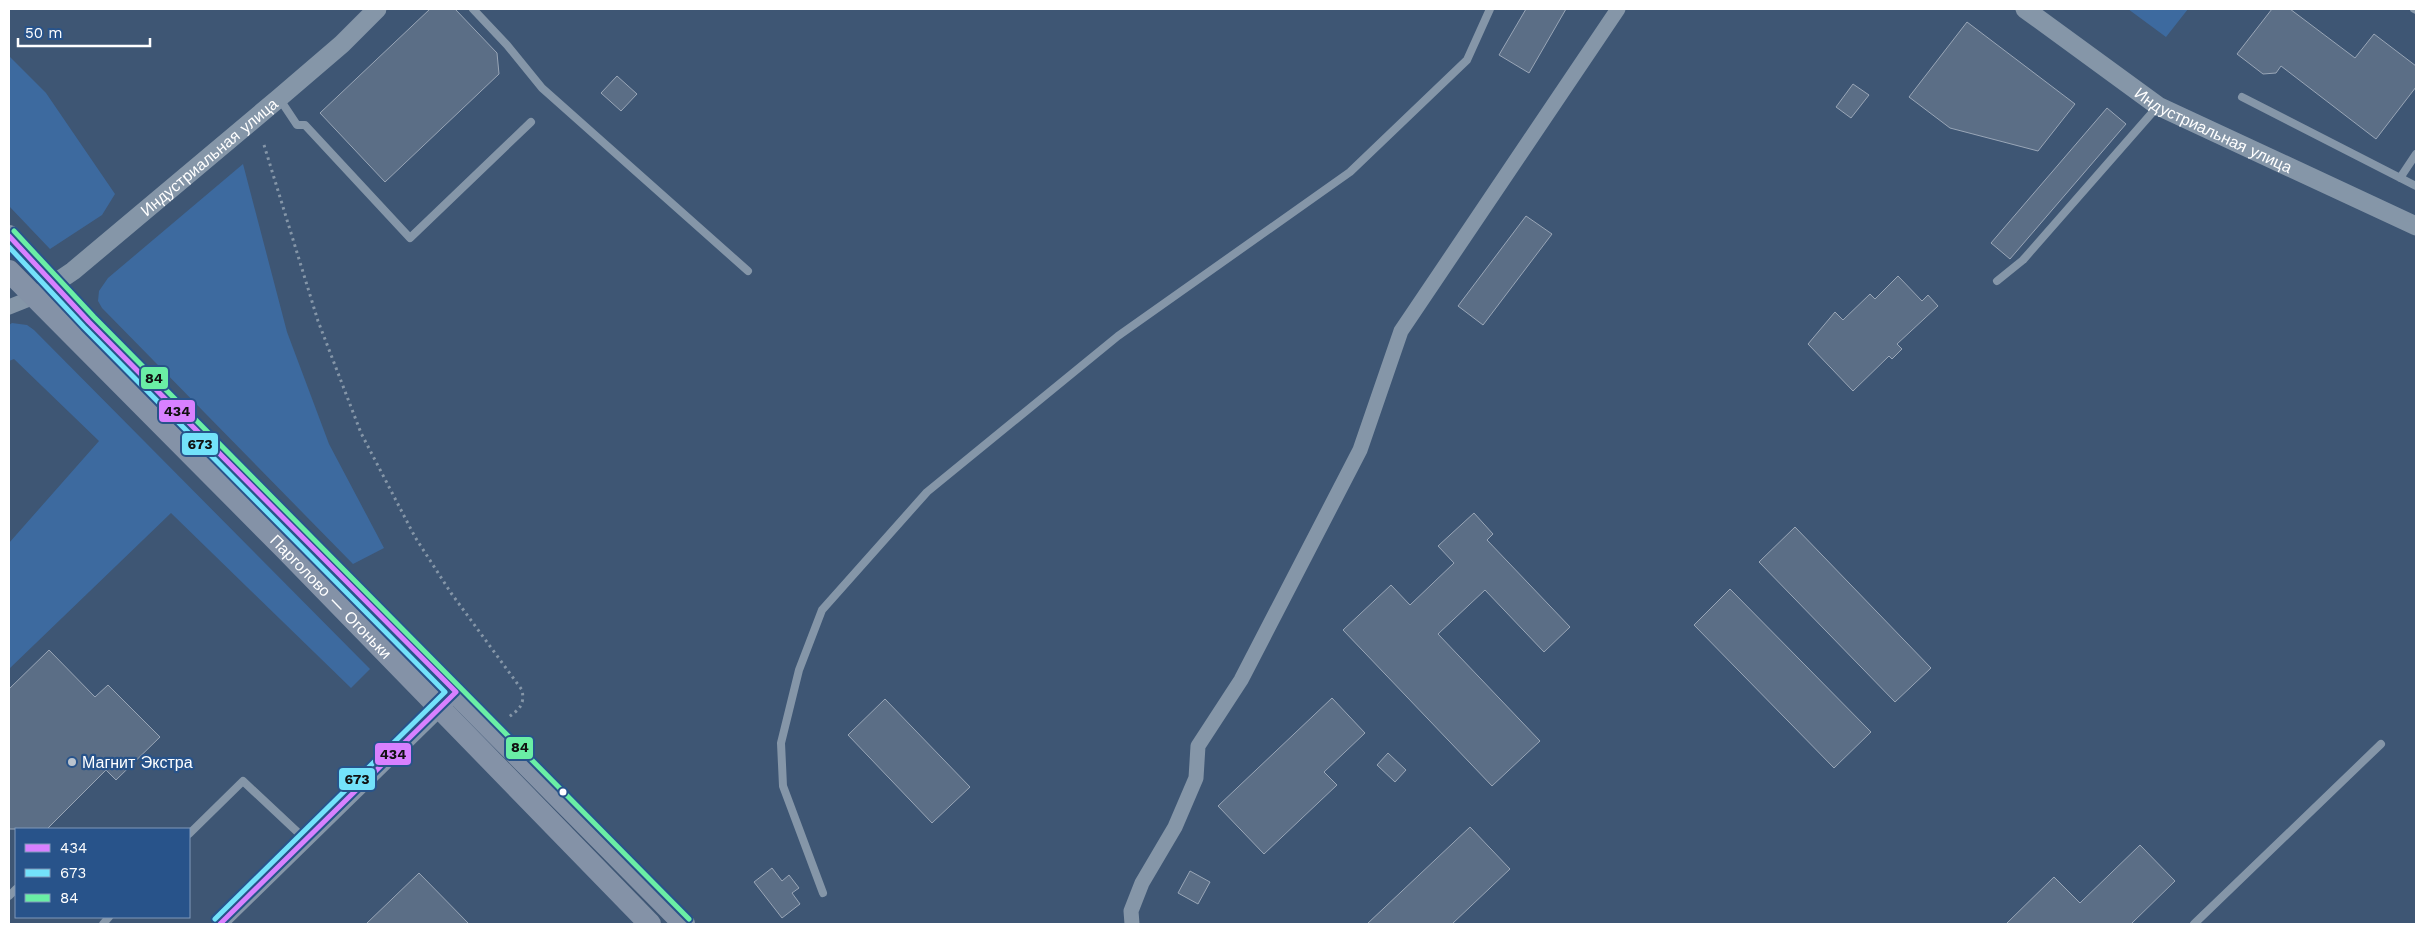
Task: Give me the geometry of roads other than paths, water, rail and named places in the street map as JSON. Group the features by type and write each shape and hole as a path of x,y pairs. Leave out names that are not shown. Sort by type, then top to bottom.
{"main road":[{"name":"Парголово — Огоньки","path":"9,236 684,924"},
{"name":"Парголово — Огоньки","path":"9,270 650,924"}],"street":[{"name":"Индустриальная улица","path":"34,297 55,284 279,98 342,44 377,9"},
{"path":"1132,924 1131,911 1142,883 1175,827 1196,778 1198,746 1241,680 1360,450 1401,331 1618,9"},
{"name":"Индустриальная улица","path":"2024,9 2158,106 2416,226"},
{"path":"9,307 34,297"},
{"path":"220,924 456,692"}],"lane":[{"path":"474,9 507,44 542,88 748,271"},
{"path":"823,893 783,786 781,743 798,670 822,610 928,492 1118,336 1350,172 1468,60 1490,9"},
{"path":"2242,97 2416,186"},
{"path":"279,98 297,125 305,125 410,238 531,122"},
{"path":"1997,281 2023,260 2158,106"},
{"path":"2400,178 2416,154"},
{"path":"2194,924 2381,744"},
{"path":"190,833 243,781 306,840"}],"place":[{"name":"Магнит Экстра","path":"72,762"}]}
